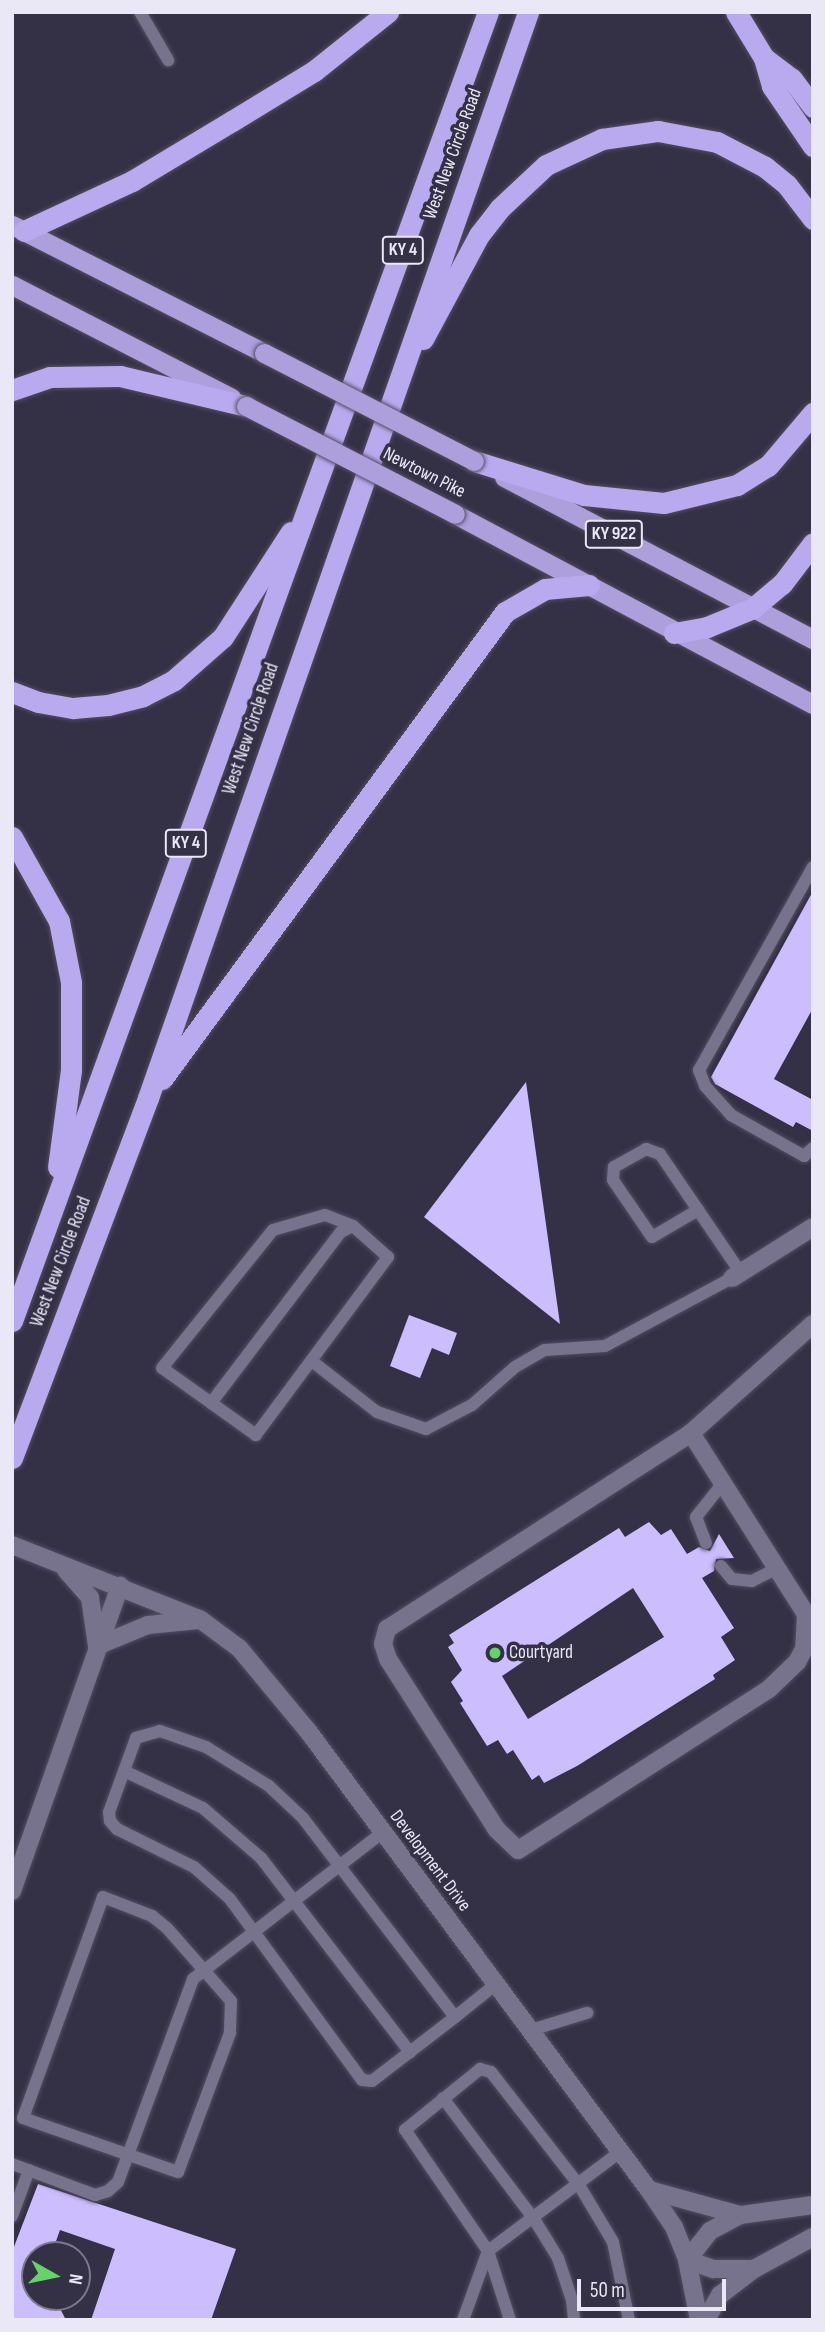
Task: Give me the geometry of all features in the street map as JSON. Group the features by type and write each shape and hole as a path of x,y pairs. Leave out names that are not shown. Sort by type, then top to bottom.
{"highway":[{"path":"18,228 132,181 314,71 388,12"},
{"name":"West New Circle Road","path":"12,1321 54,1199 318,488 488,12"},
{"name":"West New Circle Road","path":"12,1458 148,1098 528,12"},
{"path":"736,12 764,58 772,86 813,146"},
{"path":"764,58 792,79 813,107"},
{"path":"391,399 479,235 522,184 573,149 627,133 658,131 717,142 765,167 787,185 813,219"},
{"name":"Newtown Pike","path":"18,228 474,460 813,639"},
{"name":"Newtown Pike","path":"12,285 589,584 674,633 813,704"},
{"path":"12,390 50,377 120,376 246,406"},
{"path":"474,460 584,495 664,503 700,498 757,472 790,445 813,413"},
{"path":"12,692 38,702 96,706 143,696 174,680 223,637 318,488"},
{"path":"674,633 707,627 753,608 782,584 813,543"},
{"path":"148,1098 505,612 545,589 589,584"},
{"path":"12,837 58,921 71,982 71,1070 54,1199"}],"street":[{"path":"737,1275 812,1229"},
{"path":"691,1433 806,1614 807,1636 797,1662 784,1677 518,1850 505,1839 388,1659 383,1644 387,1629 691,1433 813,1324"},
{"name":"Development Drive","path":"12,1545 201,1620 239,1648 308,1731 649,2190 674,2227 687,2260 699,2320"},
{"path":"38,1555 80,1583 95,1612 97,1646"},
{"path":"12,1891 120,1586"},
{"path":"97,1646 148,1625 201,1620"},
{"path":"649,2190 740,2215"},
{"path":"754,2269 713,2269 687,2260 710,2231 740,2215 813,2205"},
{"path":"706,2320 720,2295 754,2269 813,2238"}],"lane":[{"path":"140,12 168,60"},
{"path":"813,867 699,1070 705,1086 731,1115 804,1156 813,1148"},
{"path":"313,1362 377,1412 426,1429 472,1405 515,1367 545,1350 605,1346 737,1275 698,1210 653,1150 646,1149 614,1167 613,1180 652,1237 698,1210"},
{"path":"325,1215 353,1226 388,1257 313,1362 257,1435 162,1368 223,1287 273,1230 325,1215"},
{"path":"211,1403 341,1232 353,1226"},
{"path":"706,1543 696,1517 723,1483"},
{"path":"722,1566 732,1578 752,1581 777,1568"},
{"path":"456,2017 303,1818 269,1786 206,1747 149,1731 136,1738 109,1812 110,1821 194,1867 230,1899 362,2080 373,2081 456,2017 496,1984"},
{"path":"124,1771 203,1808 261,1858 297,1900 410,2052"},
{"path":"12,2164 95,2195 118,2182 193,1979 382,1833"},
{"path":"103,1897 152,1916 206,1969 231,2001 233,2017 183,2167 170,2172 23,2118 103,1897"},
{"path":"531,2030 587,2013"},
{"path":"510,2320 488,2250 406,2136 407,2126 480,2069 491,2072 579,2185 613,2242 629,2320"},
{"path":"443,2098 534,2219 558,2258 572,2300 574,2320"},
{"path":"463,2320 488,2250 534,2219 621,2151"},
{"path":"12,2216 29,2170"}],"building":[{"path":"813,891 813,1008 774,1079 813,1100 813,1131 796,1122 793,1127 715,1084 711,1077"},
{"path":"526,1082 560,1324 424,1217"},
{"path":"409,1315 457,1333 449,1355 432,1348 420,1378 390,1366"},
{"name":"Courtyard","path":"649,1522 661,1535 671,1529 687,1554 699,1547 710,1551 719,1534 734,1558 716,1559 714,1571 702,1578 734,1628 721,1637 735,1660 713,1675 715,1679 577,1766 544,1783 539,1775 532,1780 513,1750 507,1754 498,1740 487,1746 460,1703 463,1701 451,1682 462,1670 448,1647 454,1643 449,1635 619,1528 625,1537","holes":["633,1588 664,1637 528,1719 502,1676"]},
{"path":"38,2184 236,2249 211,2320 91,2320 115,2249 60,2230 56,2241 21,2241 21,2311 61,2311 66,2320 12,2320 12,2252"}],"place":[{"name":"Courtyard","path":"495,1653"}]}
